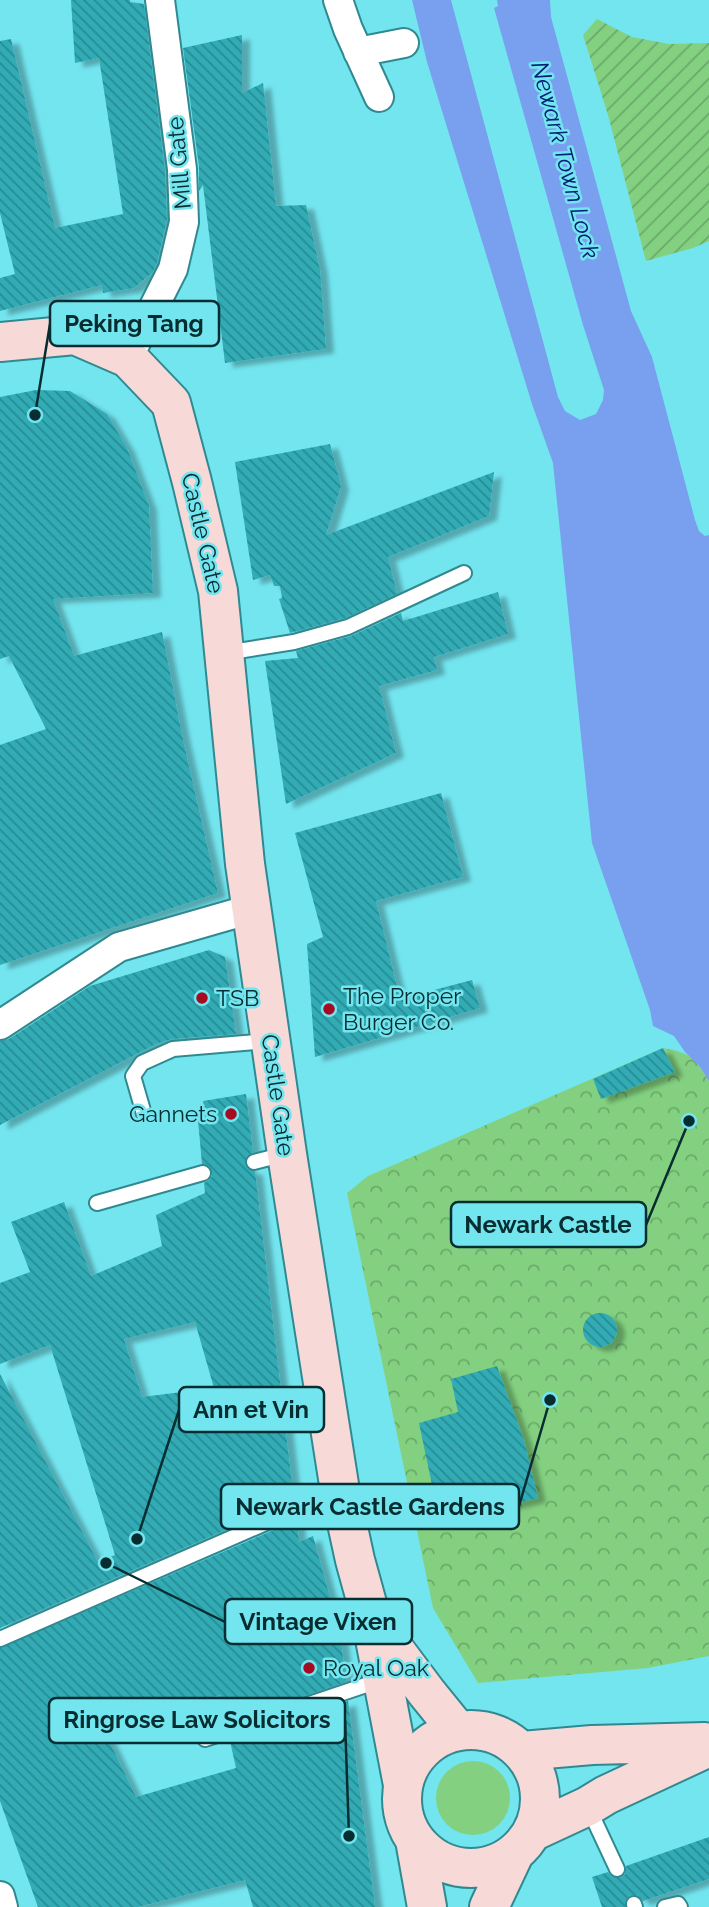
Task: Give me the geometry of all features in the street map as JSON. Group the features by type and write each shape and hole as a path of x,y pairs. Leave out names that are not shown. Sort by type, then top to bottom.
{"main road":[{"path":"0,342 75,335 128,358"},
{"name":"Castle Gate","path":"128,358 171,403 218,591 251,909 270,1040 270,1158 355,1560 371,1618 403,1785"},
{"path":"371,1618 457,1730"},
{"path":"489,1907 523,1843 540,1811 541,1790 534,1768 522,1751 505,1737 478,1729 457,1730 438,1737 421,1750 409,1766 401,1804 406,1823 415,1840 430,1856 451,1866 473,1869 495,1865 523,1843 606,1795 709,1747"},
{"path":"522,1751 592,1745 709,1741"},
{"path":"415,1840 427,1907"}],"street":[{"name":"Mill Gate","path":"128,358 173,269 184,222 182,169 160,0"},
{"path":"338,0 379,97"},
{"path":"358,52 404,43"},
{"path":"0,1025 119,947 251,909"},
{"path":"0,1896 3,1907"}],"lane":[{"path":"225,653 294,642 348,627 464,573"},
{"path":"144,1114 133,1076 142,1063 173,1049 270,1040"},
{"path":"97,1203 203,1173"},
{"path":"0,1639 340,1490"},
{"path":"205,1739 382,1680"},
{"path":"587,1806 617,1869"},
{"path":"665,1907 678,1904 680,1907"}],"green space":[{"path":"597,19 632,37 669,44 709,43 709,241 646,261 608,115 583,35"},
{"path":"663,1048 691,1057 709,1081 709,1656 648,1668 478,1683 433,1608 347,1193 368,1176"},
{"path":"466,1761 480,1761 494,1767 504,1777 510,1798 508,1812 494,1829 480,1835 466,1835 452,1829 442,1819 436,1805 436,1791 442,1777 452,1767"}],"water":[{"name":"Newark Town Lock","path":"412,0 451,0 558,397 565,411 580,420 596,414 603,400 604,390 583,325 494,8 498,6 497,0 550,0 551,17 631,311 652,357 695,520 699,531 705,536 709,535 709,1081 674,1036 653,1026 650,1010 592,843 553,463 532,404 427,62"}],"building":[{"path":"71,0 130,0 144,4 165,170 167,220 153,272 134,288 103,293 102,285 0,311 0,278 15,274 0,213 0,41 11,39 55,228 123,214 99,58 75,63"},
{"path":"242,35 242,93 263,83 276,206 306,205 320,270 326,349 225,363 203,185 199,191 199,167 183,48"},
{"path":"36,390 70,391 107,414 127,448 149,506 153,593 53,599 74,656 162,632 183,740 218,893 0,965 0,745 46,729 9,656 0,659 0,397"},
{"path":"330,444 341,486 326,535 494,472 489,516 388,557 397,594 345,618 290,633 279,599 282,598 280,586 274,586 270,575 253,580 235,462"},
{"path":"498,592 508,634 434,657 437,670 379,686 396,753 286,804 265,661 298,658 296,651 351,636 401,613 403,621"},
{"path":"441,793 463,877 376,901 400,999 472,980 480,1008 315,1057 307,944 323,937 295,833"},
{"path":"209,950 225,957 236,1034 172,1039 156,1044 0,1125 0,1041 9,1039 90,986"},
{"path":"663,1048 675,1072 601,1099 593,1079"},
{"path":"246,1094 253,1152 247,1156 245,1164 248,1169 255,1171 294,1500 0,1628 0,1374 98,1562 115,1555 50,1345 0,1364 0,1283 30,1272 11,1222 64,1202 91,1276 162,1246 156,1215 205,1193 204,1183 212,1176 210,1167 202,1164 198,1120 205,1118 203,1101","holes":["195,1322 214,1388 142,1397 124,1339"]},
{"path":"600,1313 612,1318 617,1330 612,1342 600,1347 588,1342 583,1330 588,1318"},
{"path":"497,1366 524,1440 538,1498 473,1515 468,1494 436,1504 419,1423 458,1412 451,1379"},
{"path":"297,1520 299,1542 313,1536 340,1633 346,1682 226,1722 220,1695 104,1730 136,1797 236,1768 230,1741 348,1701 375,1907 253,1907 245,1880 138,1907 38,1907 0,1801 0,1648"},
{"path":"709,1837 709,1879 643,1901 637,1895 630,1895 625,1901 625,1907 602,1907 592,1877 608,1872 612,1877 620,1878 625,1874 626,1866"}],"place":[{"name":"Peking Tang","path":"35,415"},
{"name":"TSB","path":"202,998"},
{"name":"The Proper Burger Co.","path":"329,1009"},
{"name":"Gannets","path":"231,1114"},
{"name":"Newark Castle","path":"689,1121"},
{"name":"Newark Castle Gardens","path":"550,1400"},
{"name":"Ann et Vin","path":"137,1539"},
{"name":"Vintage Vixen","path":"106,1563"},
{"name":"Royal Oak","path":"309,1668"},
{"name":"Ringrose Law Solicitors","path":"349,1836"}]}
